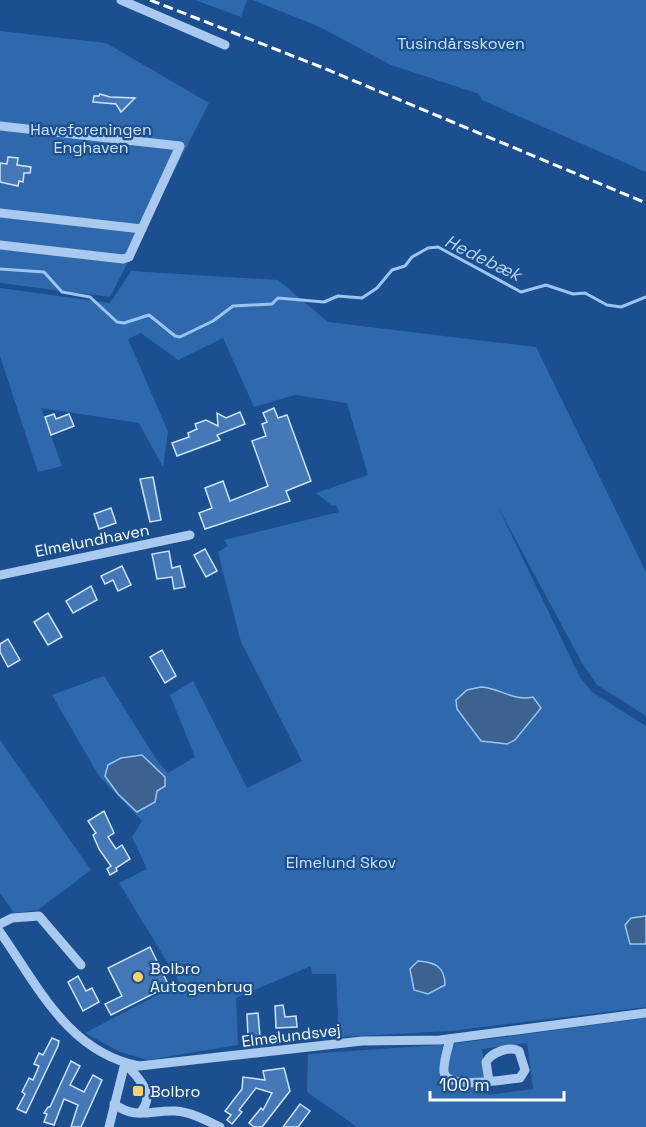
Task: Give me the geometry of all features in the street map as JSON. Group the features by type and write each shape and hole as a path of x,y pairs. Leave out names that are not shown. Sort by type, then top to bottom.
{"street":[{"path":"121,0 225,45"},
{"path":"0,126 180,146 129,257 123,259 0,245"},
{"path":"0,213 142,229"},
{"name":"Elmelundhaven","path":"0,575 190,535"},
{"path":"0,924 12,918 39,916 81,965"},
{"name":"Elmelundsvej","path":"0,932 76,1036 105,1057 138,1066 167,1065 362,1041 450,1039 646,1013"},
{"path":"450,1039 444,1072 447,1079 457,1083 489,1081 523,1076 525,1070 519,1051 512,1048 488,1058 489,1081"},
{"path":"109,1127 125,1064"},
{"path":"125,1064 148,1094 148,1102 140,1113"},
{"path":"114,1104 130,1114 176,1111 189,1113 220,1127"}],"green space":[{"path":"195,0 247,0 241,17"},
{"name":"Tusindårsskoven","path":"253,0 646,0 646,172 482,100 479,94 391,65 320,27"},
{"name":"Haveforeningen Enghaven","path":"0,31 106,43 209,103 110,297 0,283"},
{"name":"Elmelund Skov","path":"131,271 278,280 328,322 536,347 646,572 646,716 597,685 582,663 497,505 580,677 592,692 646,726 646,1007 451,1031 339,1037 336,974 312,974 311,966 236,998 238,1045 148,1060 120,1052 85,1033 180,983 119,883 147,869 132,837 142,821 99,776 52,695 104,676 158,762 168,773 195,757 170,695 193,681 247,788 302,761 241,642 218,552 228,546 224,540 339,512 336,505 332,506 316,493 368,475 347,403 295,395 254,407 223,338 178,360 141,333 128,339 168,432 163,467 139,423 41,408 62,466 38,472 0,356 0,288 110,303"},
{"path":"0,740 91,870 38,910 14,913 0,893"},
{"path":"646,1018 646,1127 357,1127 307,1092 308,1054 452,1044","holes":["527,1043 533,1089 488,1095 482,1049"]}],"shaded area":[{"path":"481,687 520,698 533,697 541,708 515,740 507,744 481,741 457,709 456,700 467,690"},
{"path":"142,755 165,777 165,786 157,791 155,802 137,812 118,794 105,776 108,765 121,758"},
{"path":"646,916 646,944 630,944 625,925 631,918"},
{"path":"418,961 438,966 443,973 445,985 428,994 414,990 410,969"}],"building":[{"path":"100,94 110,97 135,98 121,112 116,104 93,102 94,96"},
{"path":"8,157 18,158 17,165 31,167 30,173 24,173 23,182 19,181 18,186 0,182 0,163 7,164"},
{"path":"274,408 278,418 287,415 311,481 286,491 290,501 205,529 199,513 212,508 205,488 223,481 230,501 268,486 252,441 266,436 262,424 267,422 263,413"},
{"path":"240,412 245,424 217,435 220,440 177,456 172,443 189,437 188,433 197,429 195,424 206,420 218,426 217,413 226,418"},
{"path":"54,414 56,419 69,414 74,426 51,435 45,417"},
{"path":"153,477 161,520 150,522 140,479"},
{"path":"111,508 116,523 99,529 94,514"},
{"path":"205,549 217,571 206,577 194,555"},
{"path":"169,551 172,568 180,566 185,587 174,589 172,577 157,579 152,554"},
{"path":"122,566 131,585 118,591 113,580 105,584 101,576"},
{"path":"91,586 97,600 73,613 66,601"},
{"path":"48,613 62,637 48,645 34,622"},
{"path":"8,639 20,660 8,667 0,652 0,644"},
{"path":"162,650 176,676 165,683 150,657"},
{"path":"104,811 114,833 108,837 116,849 122,845 130,859 110,875 107,869 111,866 99,849 93,835 96,833 88,821"},
{"name":"Bolbro Autogenbrug","path":"150,947 169,986 111,1015 105,1004 122,996 108,968"},
{"path":"78,976 86,991 92,988 99,1002 83,1011 68,982"},
{"path":"283,1005 285,1017 296,1016 297,1027 276,1028 275,1006"},
{"path":"258,1013 260,1036 248,1037 247,1014"},
{"path":"52,1038 59,1041 58,1046 26,1113 17,1109 25,1094 22,1092 29,1078 33,1080 39,1066 34,1064 39,1053 43,1055"},
{"path":"71,1061 80,1066 70,1085 84,1092 93,1075 102,1080 81,1127 71,1127 78,1105 64,1099 54,1125 44,1122 47,1114 44,1113 50,1107"},
{"path":"284,1068 290,1091 262,1127 254,1127 249,1123 261,1108 263,1110 272,1093 256,1088 239,1110 242,1112 232,1124 227,1120 231,1115 225,1111 242,1089 243,1077 265,1080 263,1071"},
{"path":"300,1104 310,1111 298,1127 283,1127"}],"waterway":[{"name":"Hedebæk","path":"0,269 44,272 62,292 90,297 117,322 124,323 149,315 175,336 180,337 213,321 233,306 272,304 278,298 324,302 338,296 362,298 377,288 392,270 405,266 412,257 428,248 438,247 521,292 546,285 573,294 585,293 607,305 621,307 646,297"}],"railway":[{"path":"150,0 321,67 646,203"}],"place":[{"name":"Bolbro Autogenbrug","path":"138,977"},
{"name":"Bolbro","path":"138,1091"}]}
